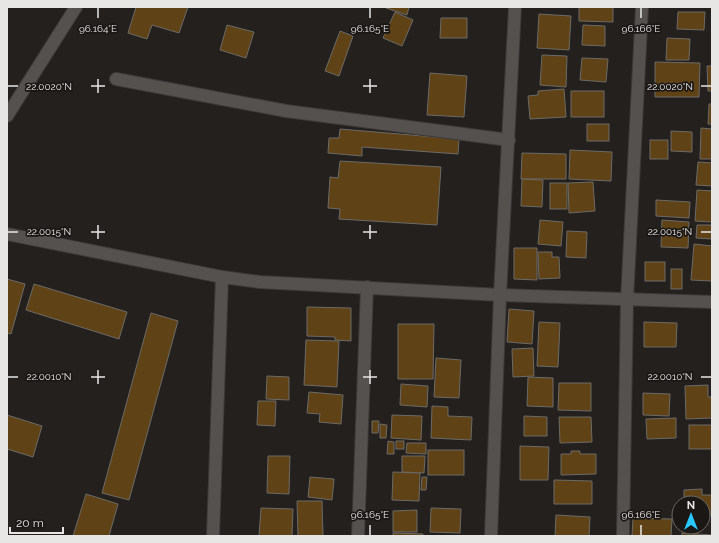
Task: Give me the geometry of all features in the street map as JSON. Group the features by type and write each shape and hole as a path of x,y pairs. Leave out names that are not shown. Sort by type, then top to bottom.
{"street":[{"path":"7,116 76,7"},
{"path":"491,536 500,295 515,7"},
{"path":"623,536 627,300 642,7"},
{"path":"116,79 286,111 509,140"},
{"path":"7,234 222,277 260,282 500,295 712,302"},
{"path":"213,536 222,277"},
{"path":"358,536 368,287"}],"building":[{"path":"136,7 188,7 179,33 152,25 147,39 128,33"},
{"path":"409,7 407,15 386,8"},
{"path":"579,7 613,7 613,22 579,21"},
{"path":"395,12 413,20 402,46 383,38"},
{"path":"678,12 705,12 704,30 677,29"},
{"path":"539,14 571,16 569,50 537,48"},
{"path":"441,18 467,18 467,38 440,38"},
{"path":"227,25 254,32 246,58 220,50"},
{"path":"583,25 605,26 605,46 582,45"},
{"path":"340,31 353,36 339,76 325,71"},
{"path":"667,38 690,39 689,60 666,60"},
{"path":"542,55 567,56 566,87 540,85"},
{"path":"582,58 608,59 606,82 580,80"},
{"path":"655,62 700,63 699,97 655,97"},
{"path":"707,66 712,66 712,91 708,91"},
{"path":"430,73 467,76 464,117 427,115"},
{"path":"564,89 566,117 530,119 528,96 538,95 538,91"},
{"path":"571,91 604,91 604,117 571,117"},
{"path":"709,104 712,104 712,124 708,124"},
{"path":"587,124 609,124 609,141 587,141"},
{"path":"701,128 712,129 712,159 700,159"},
{"path":"340,129 459,139 458,154 362,147 362,156 328,153 329,138 339,138"},
{"path":"671,131 692,132 692,152 671,151"},
{"path":"650,140 668,140 668,159 650,159"},
{"path":"570,150 612,152 611,181 569,179"},
{"path":"522,153 566,154 566,179 521,179"},
{"path":"340,161 441,167 437,225 339,219 340,209 328,208 330,177 338,178"},
{"path":"698,162 712,163 712,186 696,185"},
{"path":"522,179 543,180 542,207 521,206"},
{"path":"593,182 595,211 569,213 568,183"},
{"path":"550,183 567,183 567,209 550,209"},
{"path":"697,190 712,191 712,222 695,221"},
{"path":"656,200 690,202 689,218 656,216"},
{"path":"540,220 563,222 561,246 538,244"},
{"path":"662,220 689,222 688,248 661,247"},
{"path":"697,225 712,225 712,239 696,238"},
{"path":"567,231 587,232 586,258 566,257"},
{"path":"694,244 712,246 712,281 691,280"},
{"path":"514,248 537,248 537,280 514,279"},
{"path":"538,252 552,252 552,257 559,257 560,278 539,279"},
{"path":"645,262 665,262 665,281 645,281"},
{"path":"671,269 682,269 682,289 671,289"},
{"path":"7,279 25,284 11,334 7,333"},
{"path":"34,284 127,312 119,339 26,310"},
{"path":"307,307 351,308 351,341 335,340 335,337 307,336"},
{"path":"509,309 534,311 532,344 507,342"},
{"path":"151,313 178,321 129,500 102,493"},
{"path":"539,322 560,323 558,367 537,366"},
{"path":"644,322 677,323 676,347 644,347"},
{"path":"398,324 434,324 433,379 398,379"},
{"path":"306,340 339,341 337,387 304,385"},
{"path":"533,348 534,376 513,377 512,349"},
{"path":"436,358 461,360 459,398 434,397"},
{"path":"267,376 289,377 289,400 266,399"},
{"path":"528,377 553,378 553,407 527,406"},
{"path":"559,383 591,383 591,411 558,410"},
{"path":"401,384 428,386 427,407 400,405"},
{"path":"708,385 708,397 712,397 712,418 686,419 685,386"},
{"path":"309,392 343,395 341,424 319,422 320,414 307,413"},
{"path":"643,393 670,394 669,416 643,415"},
{"path":"258,401 276,401 275,426 257,425"},
{"path":"432,406 448,407 448,416 472,417 471,440 431,438"},
{"path":"7,415 42,426 33,457 7,449"},
{"path":"392,415 422,416 421,440 391,438"},
{"path":"524,416 547,417 547,436 524,436"},
{"path":"559,417 591,417 592,442 560,443"},
{"path":"676,418 676,438 647,439 646,419"},
{"path":"372,421 379,421 378,433 372,433"},
{"path":"380,424 387,425 386,438 380,438"},
{"path":"689,425 712,425 712,449 689,449"},
{"path":"388,441 394,442 394,454 387,454"},
{"path":"396,441 404,441 404,449 396,449"},
{"path":"407,443 426,443 426,454 406,453"},
{"path":"520,446 549,447 548,480 520,480"},
{"path":"428,450 464,450 464,475 428,475"},
{"path":"571,451 580,451 580,454 596,454 596,474 561,475 561,454 571,454"},
{"path":"268,456 290,456 289,494 267,493"},
{"path":"402,456 425,456 424,473 402,472"},
{"path":"393,472 420,473 419,501 392,500"},
{"path":"310,477 334,479 332,500 308,497"},
{"path":"422,477 427,477 426,490 421,490"},
{"path":"554,480 592,481 592,504 554,504"},
{"path":"702,489 702,495 684,495 684,490"},
{"path":"86,494 118,504 109,536 73,536"},
{"path":"711,495 712,495 711,515"},
{"path":"297,501 322,501 323,536 298,536"},
{"path":"261,508 293,509 292,536 259,536"},
{"path":"431,508 461,509 460,533 430,532"},
{"path":"417,510 417,532 393,532 393,511"},
{"path":"556,515 590,517 589,536 555,536"},
{"path":"633,518 671,519 671,536 632,536"},
{"path":"393,533 423,534 423,536 393,536"},
{"path":"682,535 712,535 712,536"}]}
